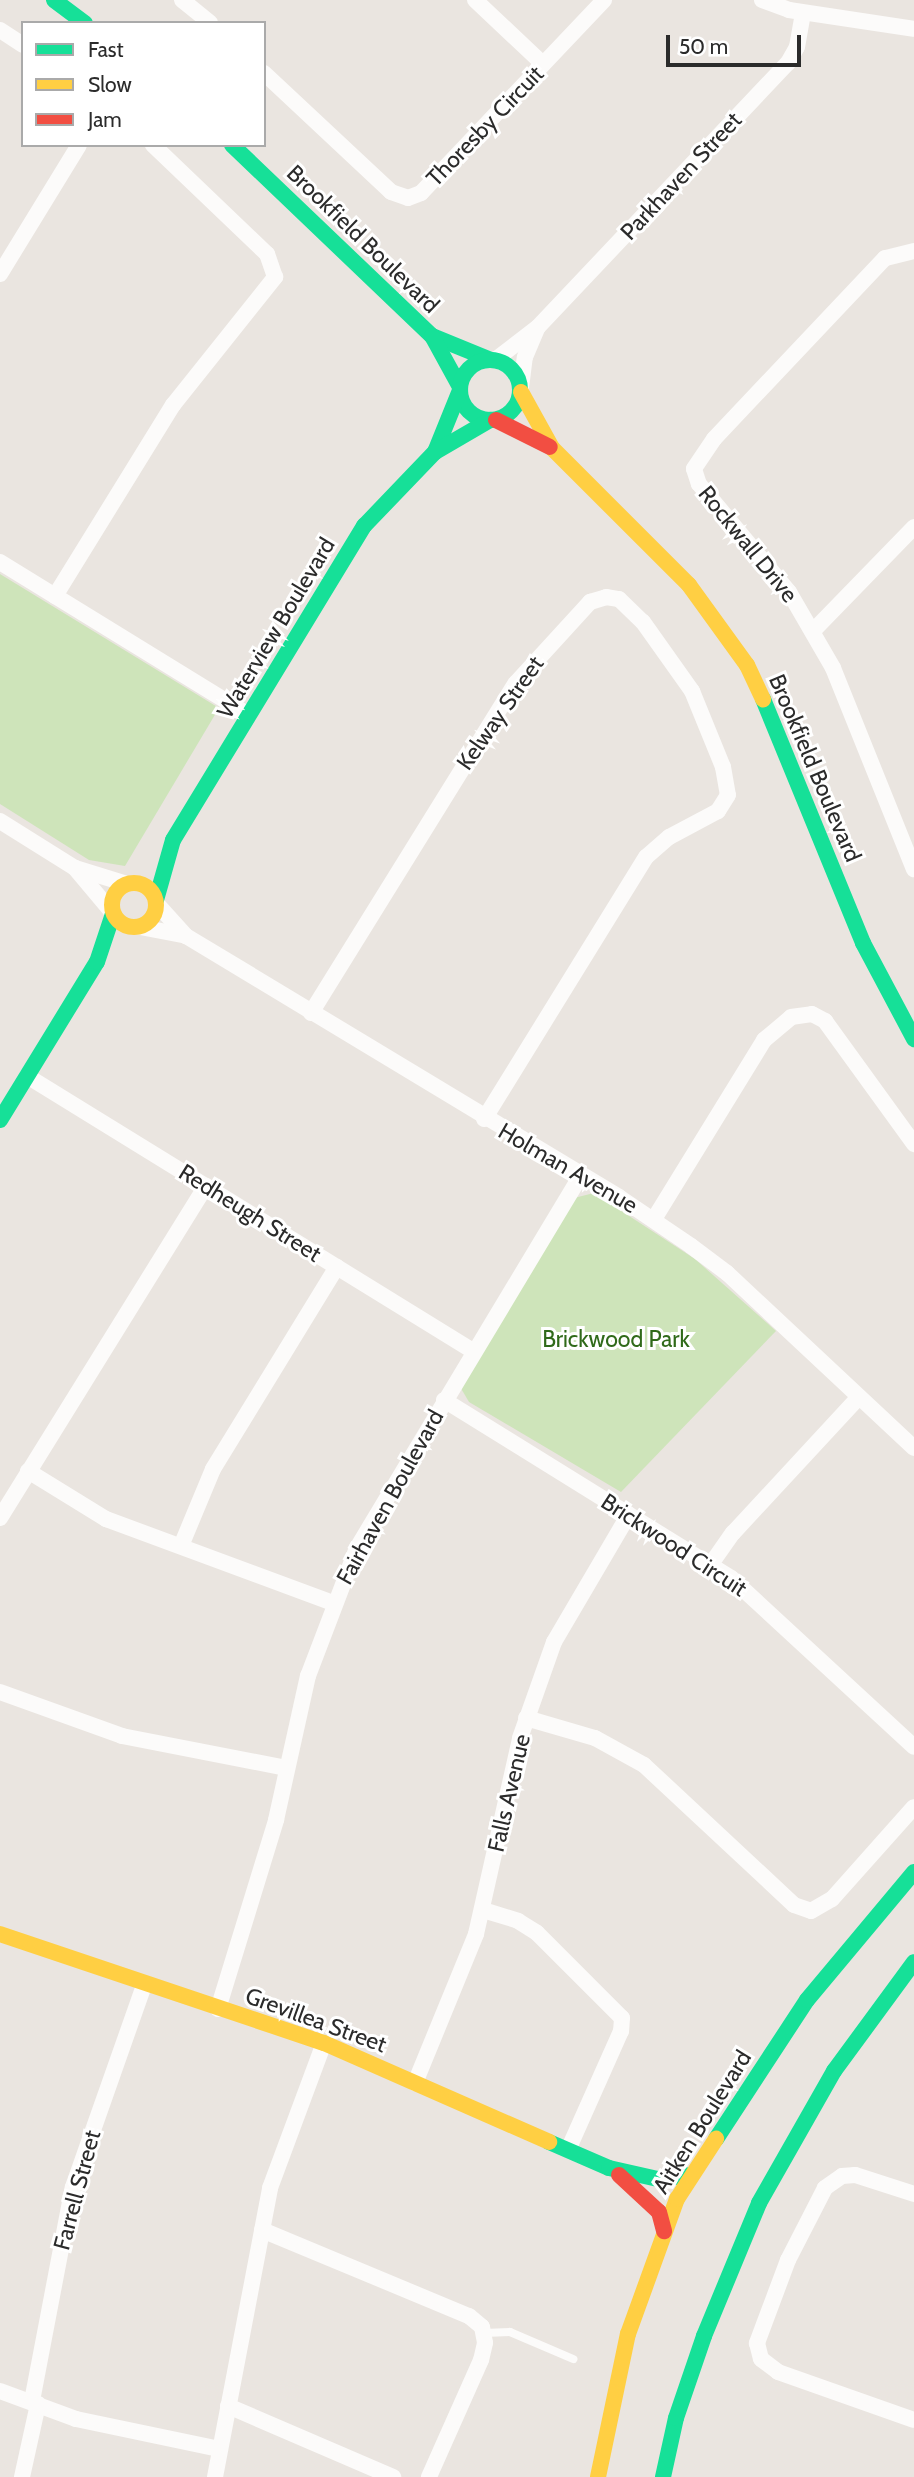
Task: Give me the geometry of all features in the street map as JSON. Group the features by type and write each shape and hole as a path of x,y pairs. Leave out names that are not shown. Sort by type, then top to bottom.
{"street":[{"path":"54,0 82,21"},
{"path":"182,0 208,21"},
{"path":"475,0 543,64"},
{"name":"Thoresby Circuit","path":"266,75 391,192 408,198 421,193 604,0"},
{"path":"762,0 803,13 914,29"},
{"name":"Parkhaven Street","path":"493,360 538,327 788,63 797,47 803,13"},
{"path":"0,30 21,44"},
{"path":"0,274 78,147"},
{"path":"55,596 173,405 272,282 275,271 267,254 155,147"},
{"name":"Brookfield Boulevard","path":"234,147 432,337 460,389"},
{"name":"Rockwall Drive","path":"914,251 885,258 695,463 699,484 765,559 813,631 852,712 914,869"},
{"name":"Parkhaven Street","path":"521,390 525,357 538,327"},
{"name":"Brookfield Boulevard","path":"432,337 493,360"},
{"path":"493,360 512,369 521,390 513,410 493,420 466,408 460,389 467,371 493,360"},
{"name":"Waterview Boulevard","path":"435,452 460,389"},
{"name":"Brookfield Boulevard","path":"521,390 552,448 689,584 747,665 783,741 863,943 914,1039"},
{"name":"Brookfield Boulevard","path":"493,420 552,448"},
{"name":"Waterview Boulevard","path":"129,883 173,840 364,526 435,452 493,420"},
{"path":"813,631 914,527"},
{"path":"0,562 249,715"},
{"name":"Kelway Street","path":"312,1013 522,674 590,603 612,596 627,603 692,691 723,767 728,795 718,811 669,837 646,857 484,1119"},
{"path":"0,821 75,868 144,885 156,902 154,915 97,962"},
{"name":"Waterview Boulevard","path":"156,902 173,840"},
{"path":"75,868 122,925 138,927"},
{"path":"0,1119 97,962 116,891 129,883"},
{"name":"Holman Avenue","path":"156,902 186,936 484,1119 654,1219 727,1273 914,1448"},
{"name":"Holman Avenue","path":"138,927 186,936"},
{"path":"654,1219 764,1040 777,1025 804,1014 825,1021 914,1144"},
{"name":"Redheugh Street","path":"27,1076 473,1350"},
{"name":"Fairhaven Boulevard","path":"218,2009 273,1831 302,1695 333,1603 383,1500 581,1175"},
{"path":"0,1518 206,1186"},
{"path":"181,1546 213,1469 337,1267"},
{"path":"710,1564 733,1533 859,1397"},
{"name":"Brickwood Circuit","path":"444,1400 710,1564 751,1593 914,1747"},
{"path":"28,1471 106,1519 333,1603"},
{"name":"Falls Avenue","path":"415,2083 483,1910 526,1718 554,1642 629,1514"},
{"path":"0,1692 122,1736 287,1768"},
{"path":"526,1718 595,1738 644,1765 803,1910 824,1907 914,1807"},
{"name":"Aitken Boulevard","path":"598,2477 628,2334 664,2231 692,2175 807,2000 914,1872"},
{"path":"483,1910 518,1921 537,1933 622,2018 621,2032 568,2150"},
{"name":"Grevillea Street","path":"0,1934 144,1985 324,2043 609,2168"},
{"path":"663,2477 676,2418 704,2336 759,2203 834,2071 914,1962"},
{"name":"Farrell Street","path":"22,2477 73,2187 144,1985"},
{"path":"215,2477 270,2188 324,2043"},
{"path":"609,2168 658,2179 692,2175"},
{"path":"609,2168 645,2196 659,2212 664,2231"},
{"path":"914,2194 855,2175 842,2176 825,2188 788,2260 757,2343 761,2359 778,2372 914,2420"},
{"path":"262,2230 469,2316 484,2333 481,2360 429,2477"},
{"path":"0,2391 86,2421 220,2449"},
{"path":"228,2406 393,2477"}],"lane":[{"path":"484,2333 510,2332 573,2359"}],"green space":[{"path":"0,574 219,708 125,866 89,860 0,804"},
{"name":"Brickwood Park","path":"594,1193 695,1259 776,1331 621,1492 469,1402 459,1385 574,1198"}],"traffic: fast":[{"path":"54,0 82,21"},
{"path":"234,147 432,336 491,360"},
{"path":"432,336 460,387"},
{"path":"484,360 496,360 515,373 520,390 518,402 507,415 496,420 484,420 465,407 460,396 460,384 473,365 484,360"},
{"path":"435,452 460,390"},
{"path":"156,900 173,840 364,526 435,452 490,420"},
{"path":"763,699 863,943 914,1039"},
{"path":"0,1120 97,962 113,914"},
{"path":"716,2139 807,2000 914,1872"},
{"path":"663,2477 676,2418 704,2336 759,2203 834,2071 914,1962"},
{"path":"549,2142 609,2168 658,2179 692,2175"}],"traffic: slow":[{"path":"521,392 552,448 689,585 747,665 763,699"},
{"path":"134,883 143,884 150,889 155,896 156,905 155,914 150,921 143,926 134,927 125,926 118,921 113,914 112,905 113,896 118,889 125,884 134,883"},
{"path":"0,1934 324,2043 549,2142"},
{"path":"598,2477 628,2334 677,2199 716,2139"}],"traffic: jam":[{"path":"496,420 550,447"},
{"path":"619,2175 659,2212 664,2231"}]}
